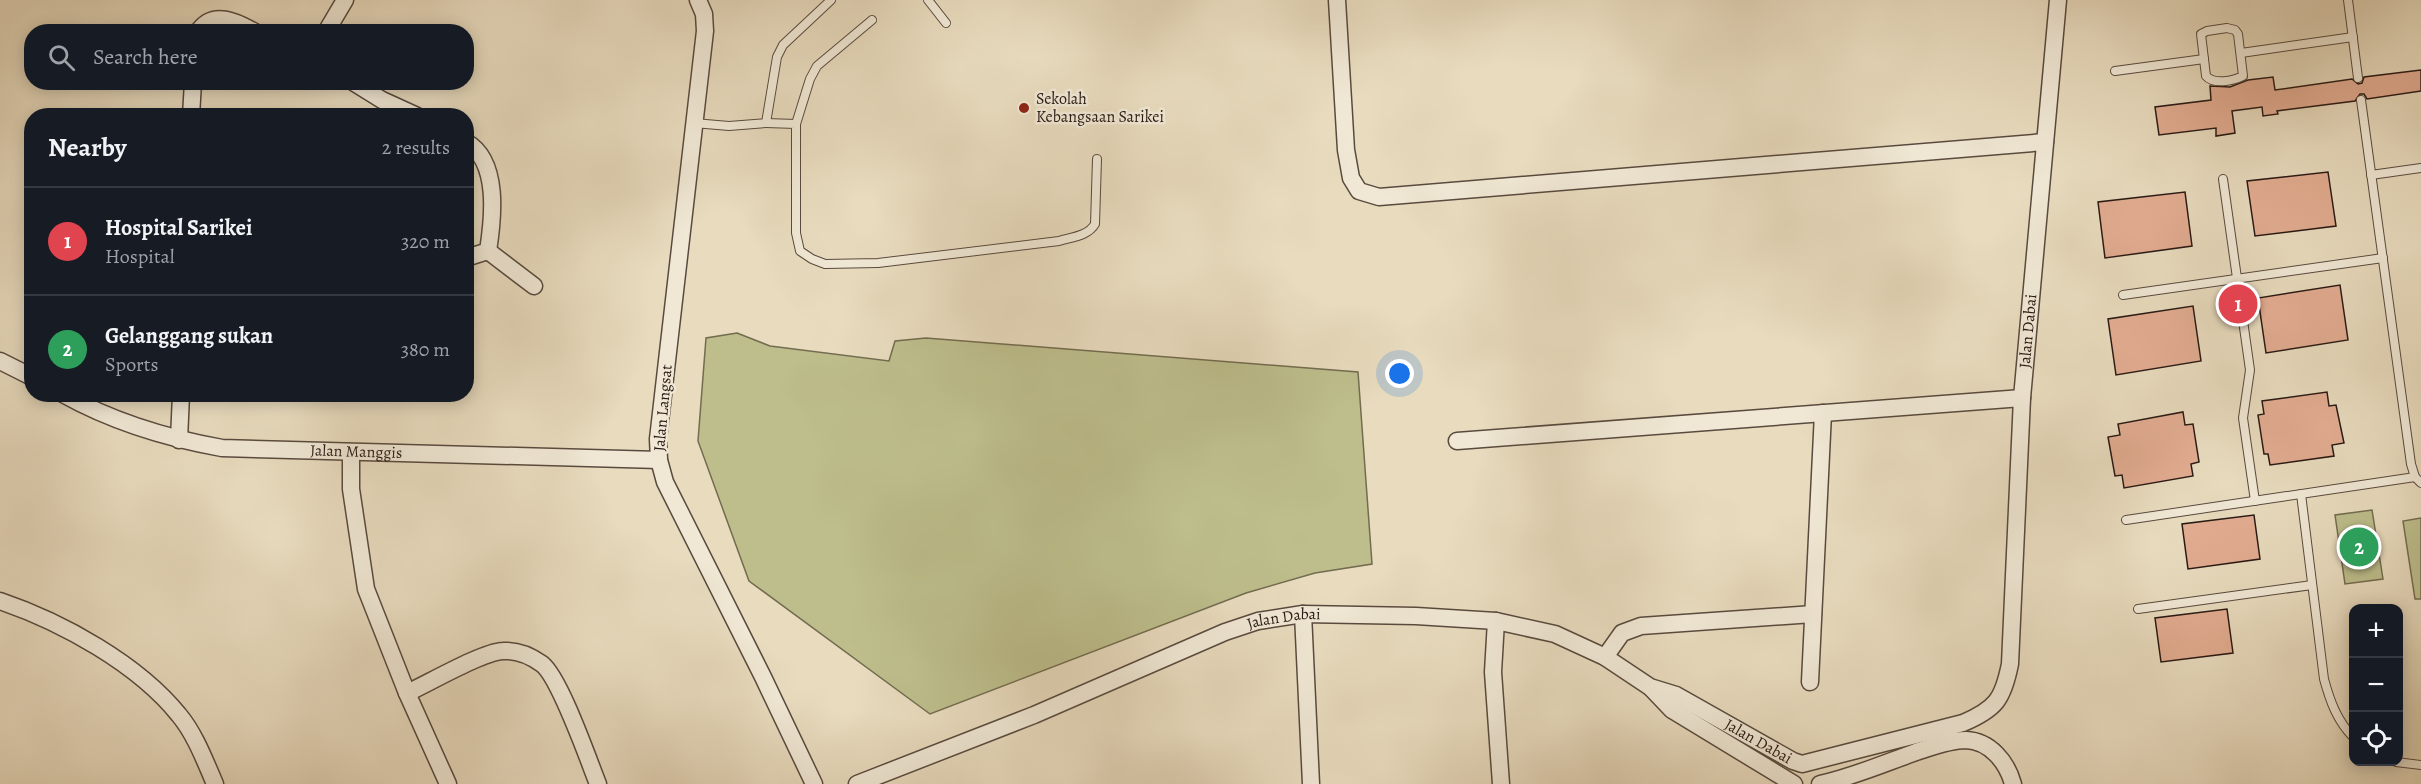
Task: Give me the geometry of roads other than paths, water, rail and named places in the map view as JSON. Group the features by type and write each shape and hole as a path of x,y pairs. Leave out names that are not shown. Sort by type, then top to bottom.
{"street":[{"path":"331,24 345,0"},
{"name":"Jalan Langsat","path":"698,0 704,14 705,31 658,439 659,460 665,482 814,784"},
{"path":"1337,0 1346,150 1351,178 1359,191 1379,197 2045,142"},
{"name":"Jalan Dabai","path":"857,784 1034,715 1225,632 1258,621 1303,614 1416,616 1496,621 1555,634 1605,657 1650,687 1676,695 1802,764 1964,723 1985,714 1998,702 2005,686 2010,664 2022,398 2058,0"},
{"path":"205,24 224,18 237,24"},
{"path":"191,108 193,90"},
{"path":"362,90 381,108"},
{"path":"474,146 483,157 493,195 488,251"},
{"path":"474,255 488,251"},
{"path":"488,251 534,286"},
{"path":"0,361 24,373"},
{"path":"1457,441 2022,398"},
{"name":"Jalan Manggis","path":"79,402 112,419 179,440 222,448 659,460"},
{"path":"179,440 181,402"},
{"path":"1809,682 1823,413"},
{"path":"351,453 351,489 366,589 407,693 448,784"},
{"path":"0,601 50,622 124,663 159,692 181,717 201,752 215,784"},
{"path":"1303,614 1311,784"},
{"path":"1605,657 1622,633 1641,626 1813,614"},
{"path":"1496,621 1493,672 1500,784"},
{"path":"407,693 487,654 503,651 521,652 543,664 555,681 598,784"},
{"path":"1650,687 1672,710 1794,784"},
{"path":"1820,784 1928,748 1953,741 1968,740 1992,750 2009,771 2013,784"}],"lane":[{"path":"766,123 777,57 783,45 831,0"},
{"path":"928,0 946,23"},
{"path":"2348,0 2358,78"},
{"path":"872,20 817,66 810,79 796,124 796,233 800,251 812,259 825,264 878,263 1059,241 1083,234 1091,231 1095,224 1097,159"},
{"path":"2217,29 2235,30 2238,34 2243,76 2215,82 2209,80 2206,76 2204,59 2201,34 2217,29"},
{"path":"2241,54 2353,38"},
{"path":"2115,72 2204,59"},
{"path":"2126,520 2301,494 2418,480 2411,464 2361,100"},
{"path":"694,123 729,126 766,123 796,124"},
{"path":"2371,175 2421,168"},
{"path":"2223,179 2250,370 2243,418 2255,501"},
{"path":"2123,295 2383,258"},
{"path":"2301,494 2324,679 2331,705 2349,733"},
{"path":"2138,609 2312,585"},
{"path":"2403,763 2421,765"}],"place":[{"name":"Sekolah Kebangsaan Sarikei","path":"1024,108"},
{"name":"Hospital Sarikei","path":"2238,304"},
{"name":"Gelanggang sukan","path":"2359,547"}]}
